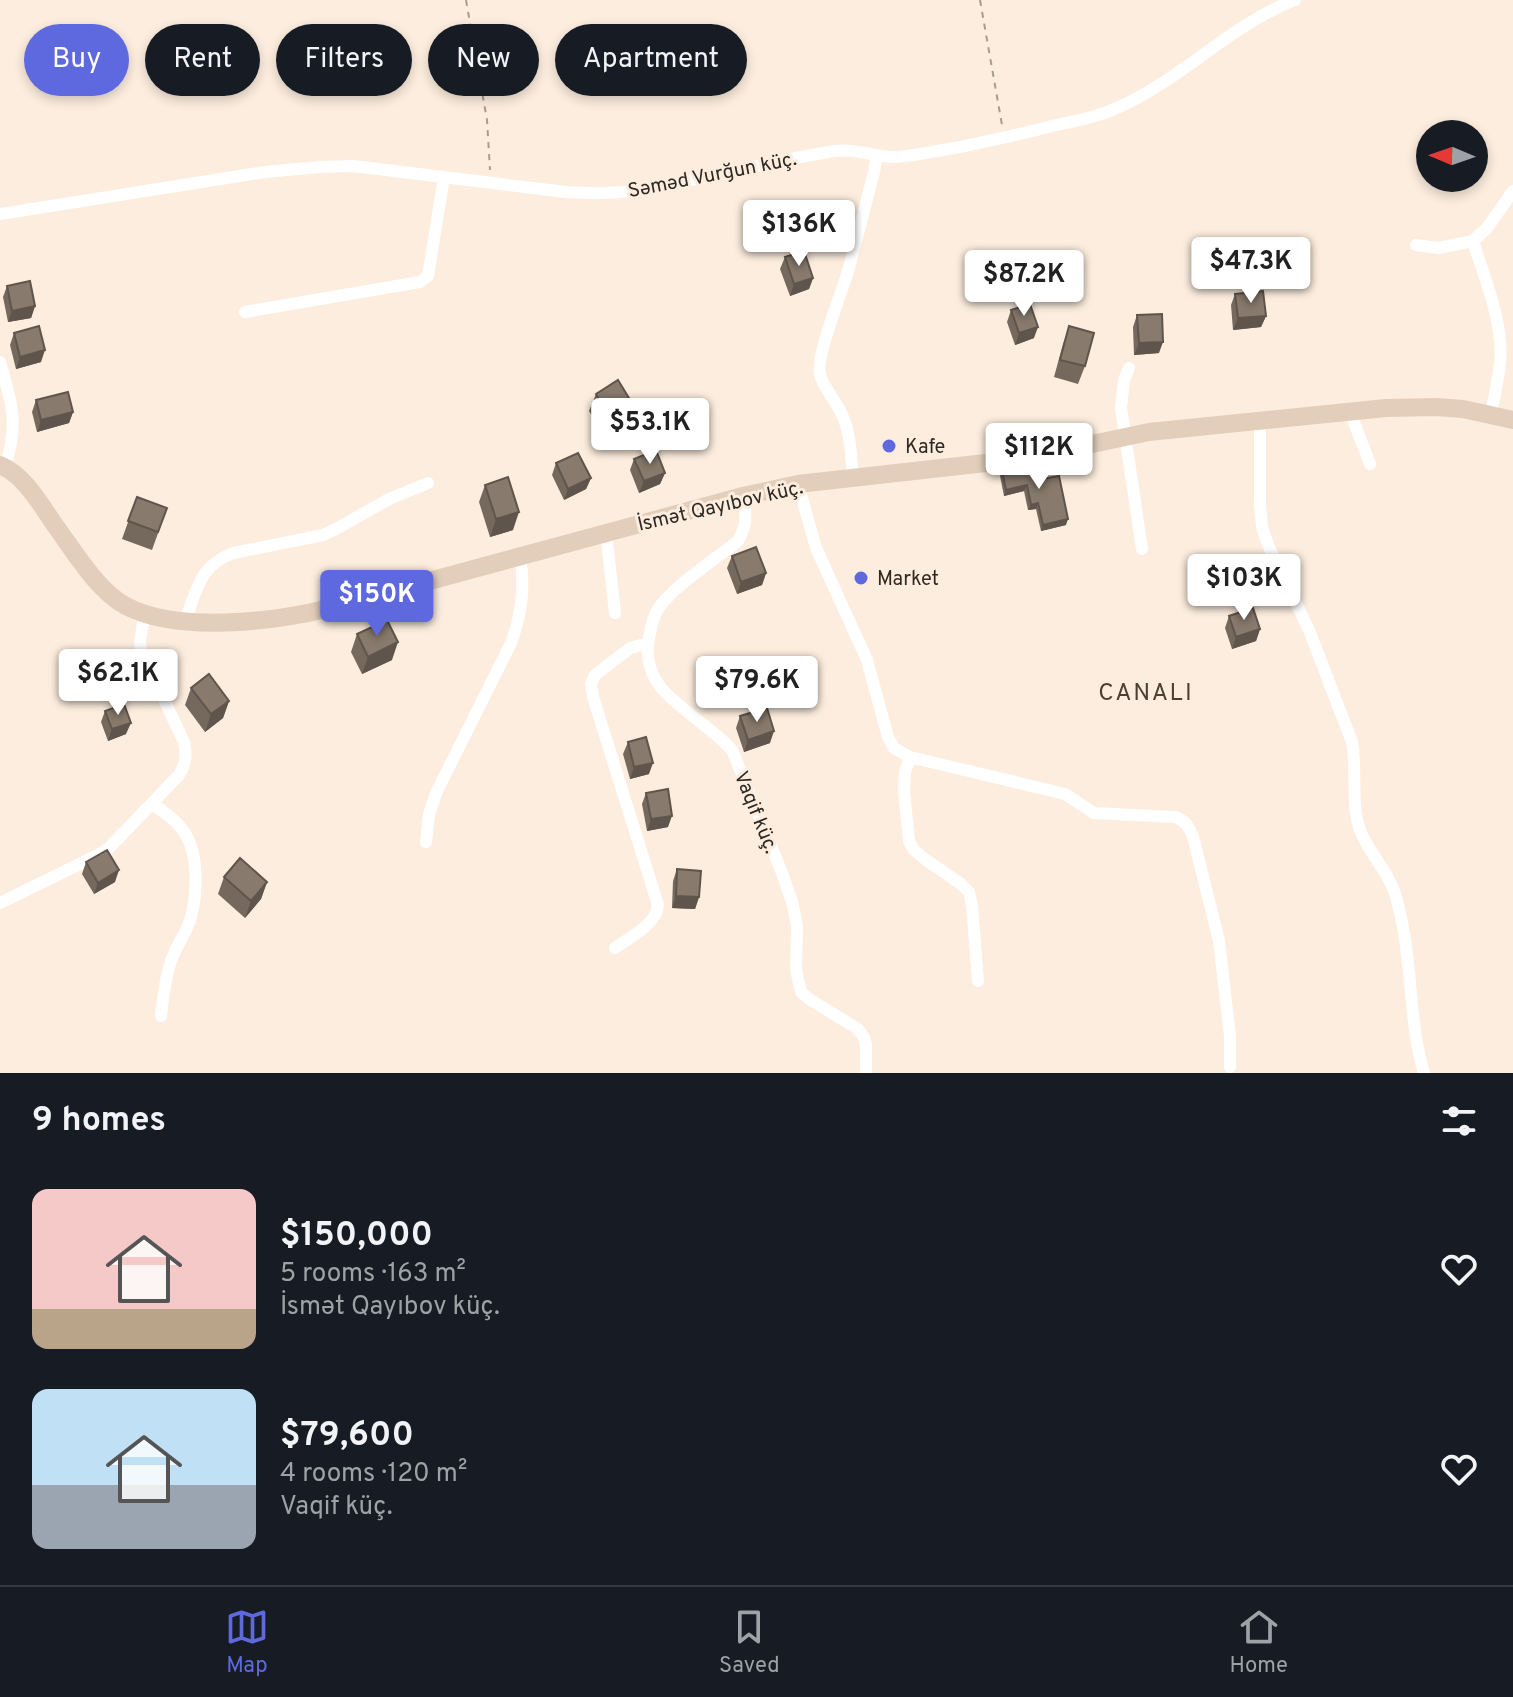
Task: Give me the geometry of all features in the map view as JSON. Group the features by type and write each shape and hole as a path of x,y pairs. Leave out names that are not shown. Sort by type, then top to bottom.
{"street":[{"name":"Səməd Vurğun küç.","path":"0,214 265,172 320,167 353,166 566,192 601,193 637,190 840,151 853,150 892,157 919,154 1005,138 1119,107 1157,87 1253,20 1295,0"},
{"path":"853,478 845,420 823,383 819,373 820,358 847,276 877,155"},
{"path":"245,312 420,282 428,276 444,177"},
{"path":"1416,245 1438,248 1473,241 1487,228 1513,191"},
{"path":"1473,241 1500,337 1500,363 1491,414"},
{"path":"0,362 13,408 12,447 2,466"},
{"path":"1129,368 1124,380 1121,408 1142,549"},
{"name":"İsmət Qayıbov küç.","path":"2,466 26,485 96,580 126,606 185,621 245,622 298,616 606,532 798,484 1021,459 1149,432 1386,408 1436,407 1513,420"},
{"path":"1350,412 1370,464"},
{"path":"1260,421 1262,527 1309,630 1352,742 1358,824 1363,840 1392,885 1399,906 1424,1073"},
{"path":"185,621 202,577 210,565 221,558 323,535 389,499 428,483"},
{"path":"798,484 816,548 867,660 888,737 894,748 910,757 1065,794 1094,813 1175,817 1188,825 1219,941 1230,1036 1230,1067"},
{"path":"615,948 651,921 658,905 591,684 595,675 630,648 648,643 657,610 668,596 738,541 747,517 743,496"},
{"path":"606,532 615,613"},
{"path":"426,842 429,814 437,791 519,621 523,595 520,556"},
{"path":"0,903 109,848 179,775 185,764 187,754 184,742 141,651 145,613"},
{"name":"Vaqif küç.","path":"648,643 649,665 664,692 732,750 793,905 797,926 796,970 801,992 858,1029 866,1045 866,1073"},
{"path":"910,757 904,791 909,841 914,850 969,892 978,981"},
{"path":"152,803 185,833 193,856 196,891 187,928 170,963 161,1016"}],"path":[{"path":"466,0 487,120 492,183"},
{"path":"980,0 1005,138"}],"building":[{"path":"804,251 813,278 794,284 785,257"},
{"path":"30,281 35,306 12,311 7,286"},
{"path":"1263,291 1266,316 1238,318 1235,294"},
{"path":"1030,304 1038,327 1019,333 1011,310"},
{"path":"1162,314 1163,342 1139,343 1137,315"},
{"path":"39,326 45,350 20,357 14,333"},
{"path":"1069,326 1094,333 1085,366 1060,360"},
{"path":"618,380 635,408 613,422 596,394"},
{"path":"68,392 73,412 41,420 36,400"},
{"path":"656,450 665,473 644,481 634,459"},
{"path":"578,453 591,478 568,489 556,463"},
{"path":"1038,463 1042,479 1059,476 1068,519 1043,525 1038,503 1031,505 1027,485 1006,490 1002,470"},
{"path":"508,477 519,512 496,519 485,485"},
{"path":"137,497 167,508 158,532 128,521"},
{"path":"756,547 766,573 741,582 732,556"},
{"path":"1253,608 1260,629 1236,637 1229,616"},
{"path":"387,620 398,642 368,657 357,634"},
{"path":"209,674 229,701 211,714 191,688"},
{"path":"124,704 131,723 112,729 105,711"},
{"path":"767,708 774,731 748,740 740,716"},
{"path":"646,737 653,763 634,767 628,742"},
{"path":"668,789 672,816 651,819 646,793"},
{"path":"107,850 119,870 98,883 86,862"},
{"path":"240,858 267,882 251,901 224,877"},
{"path":"677,869 701,871 699,897 676,896"}],"place":[{"name":"Kafe","path":"889,446"},
{"name":"Market","path":"861,578"}],"district":[{"name":"CANALI","path":"1146,692"}]}
